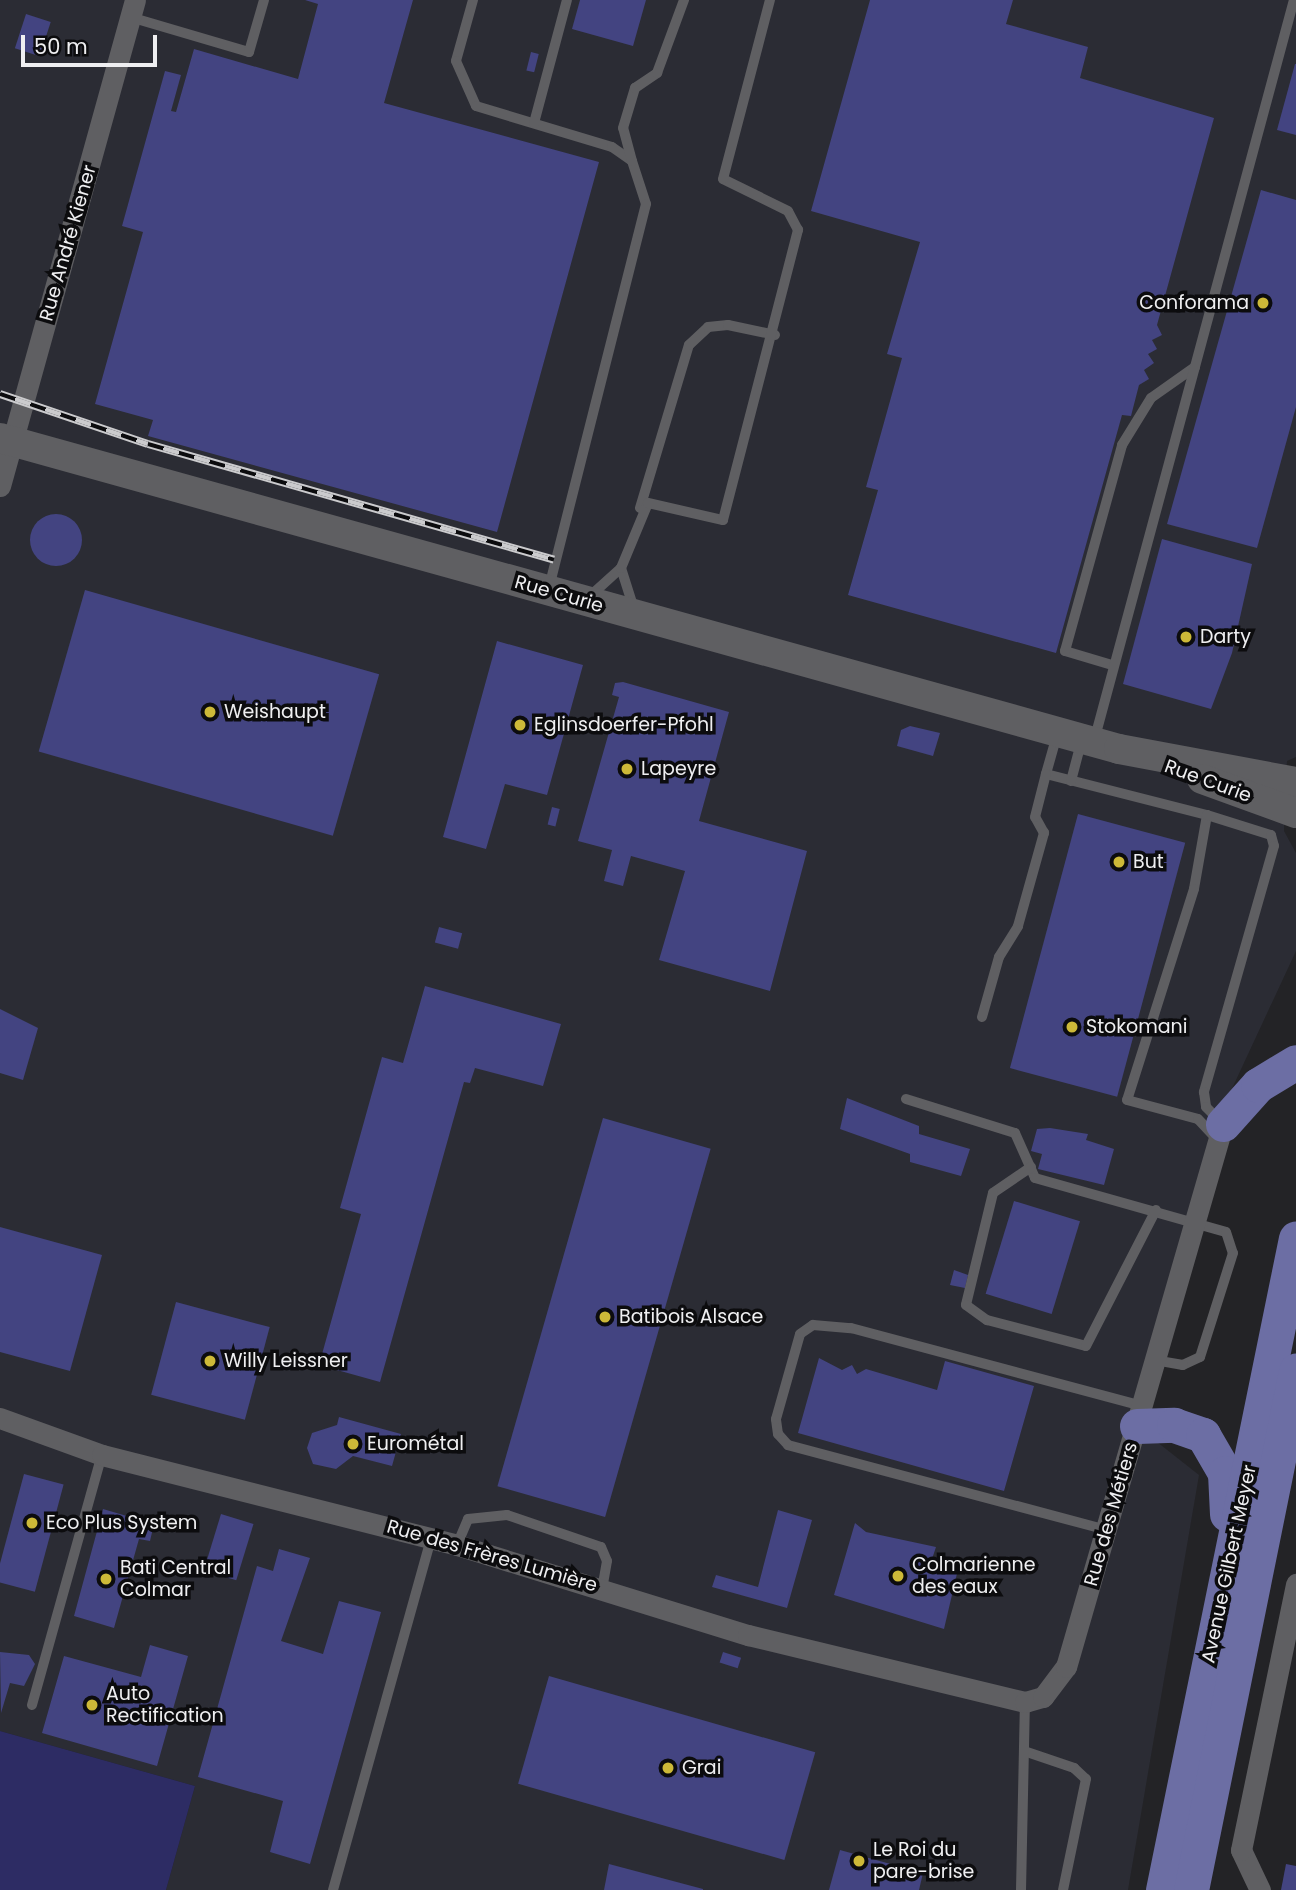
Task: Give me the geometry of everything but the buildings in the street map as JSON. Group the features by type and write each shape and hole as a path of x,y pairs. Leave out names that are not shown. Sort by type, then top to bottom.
{"main road":[{"name":"Rue Curie","path":"6,439 1088,740 1296,813"},
{"name":"Rue Curie","path":"1088,740 1296,782"},
{"path":"1220,1132 1258,1085 1296,1062"},
{"name":"Avenue Gilbert Meyer","path":"1163,1890 1296,1238"},
{"name":"Avenue Gilbert Meyer","path":"1191,1890 1296,1371"},
{"path":"1140,1416 1203,1435 1217,1452 1225,1473 1230,1561"},
{"path":"1249,1599 1296,1481"}],"street":[{"name":"Rue André Kiener","path":"0,486 6,439 132,9"},
{"name":"Rue des Métiers","path":"1025,1702 1043,1698 1066,1667 1156,1360 1200,1222 1220,1132"},
{"name":"Rue des Frères Lumière","path":"0,1418 102,1455 457,1545 748,1635 1025,1702"},
{"path":"1261,1890 1241,1850 1296,1584"}],"lane":[{"path":"132,9 249,52 264,0"},
{"path":"473,0 456,61 476,106 612,147 632,161"},
{"path":"534,123 567,0"},
{"path":"548,590 644,220 646,204 623,128 635,88 657,72 684,0"},
{"path":"639,510 658,502 723,520 775,335 798,230 788,211 723,179 770,0"},
{"path":"1071,781 1088,740 1112,665 1294,0"},
{"path":"586,601 621,568 689,345 708,327 728,325 775,335"},
{"path":"1112,665 1065,651 1122,445 1152,398 1195,367"},
{"path":"621,568 636,615"},
{"path":"982,1017 999,957 1018,926 1044,833 1035,817 1046,774 1088,740"},
{"path":"1046,774 1208,815 1271,835 1274,846 1204,1091 1206,1107 1220,1132"},
{"path":"1208,815 1194,889 1144,1059 1127,1100 1198,1119 1220,1132"},
{"path":"906,1099 1015,1133 1035,1178 1200,1222 1227,1232 1233,1242 1200,1357 1183,1365 1156,1360"},
{"path":"1031,1167 993,1193 966,1305 987,1320 1086,1346 1156,1210"},
{"path":"1107,1530 788,1445 778,1434 776,1419 800,1334 813,1325 851,1328 1140,1416"},
{"path":"32,1705 102,1455"},
{"path":"457,1545 468,1519 507,1515 601,1547 607,1561 602,1588"},
{"path":"333,1890 431,1538"},
{"path":"1021,1890 1025,1702"},
{"path":"1024,1751 1074,1768 1086,1779 1063,1890"}],"shaded area":[{"path":"0,0 1296,0 1296,757 1287,761 1284,831 1296,853 1296,951 1223,1108 1133,1423 1199,1475 1128,1890 166,1890 195,1786 0,1731"},
{"path":"0,1731 195,1786 166,1890 0,1890"}],"railway":[{"path":"0,394 148,444 554,560"}],"place":[{"name":"Conforama","path":"1263,303"},
{"name":"Darty","path":"1186,637"},
{"name":"Weishaupt","path":"210,712"},
{"name":"Eglinsdoerfer-Pfohl","path":"520,725"},
{"name":"Lapeyre","path":"627,769"},
{"name":"But","path":"1119,862"},
{"name":"Stokomani","path":"1072,1027"},
{"name":"Batibois Alsace","path":"605,1317"},
{"name":"Willy Leissner","path":"210,1361"},
{"name":"Eurométal","path":"353,1444"},
{"name":"Eco Plus System","path":"32,1523"},
{"name":"Colmarienne des eaux","path":"898,1576"},
{"name":"Bati Central Colmar","path":"106,1579"},
{"name":"Auto Rectification","path":"92,1705"},
{"name":"Grai","path":"668,1768"},
{"name":"Le Roi du pare-brise","path":"859,1861"}]}
